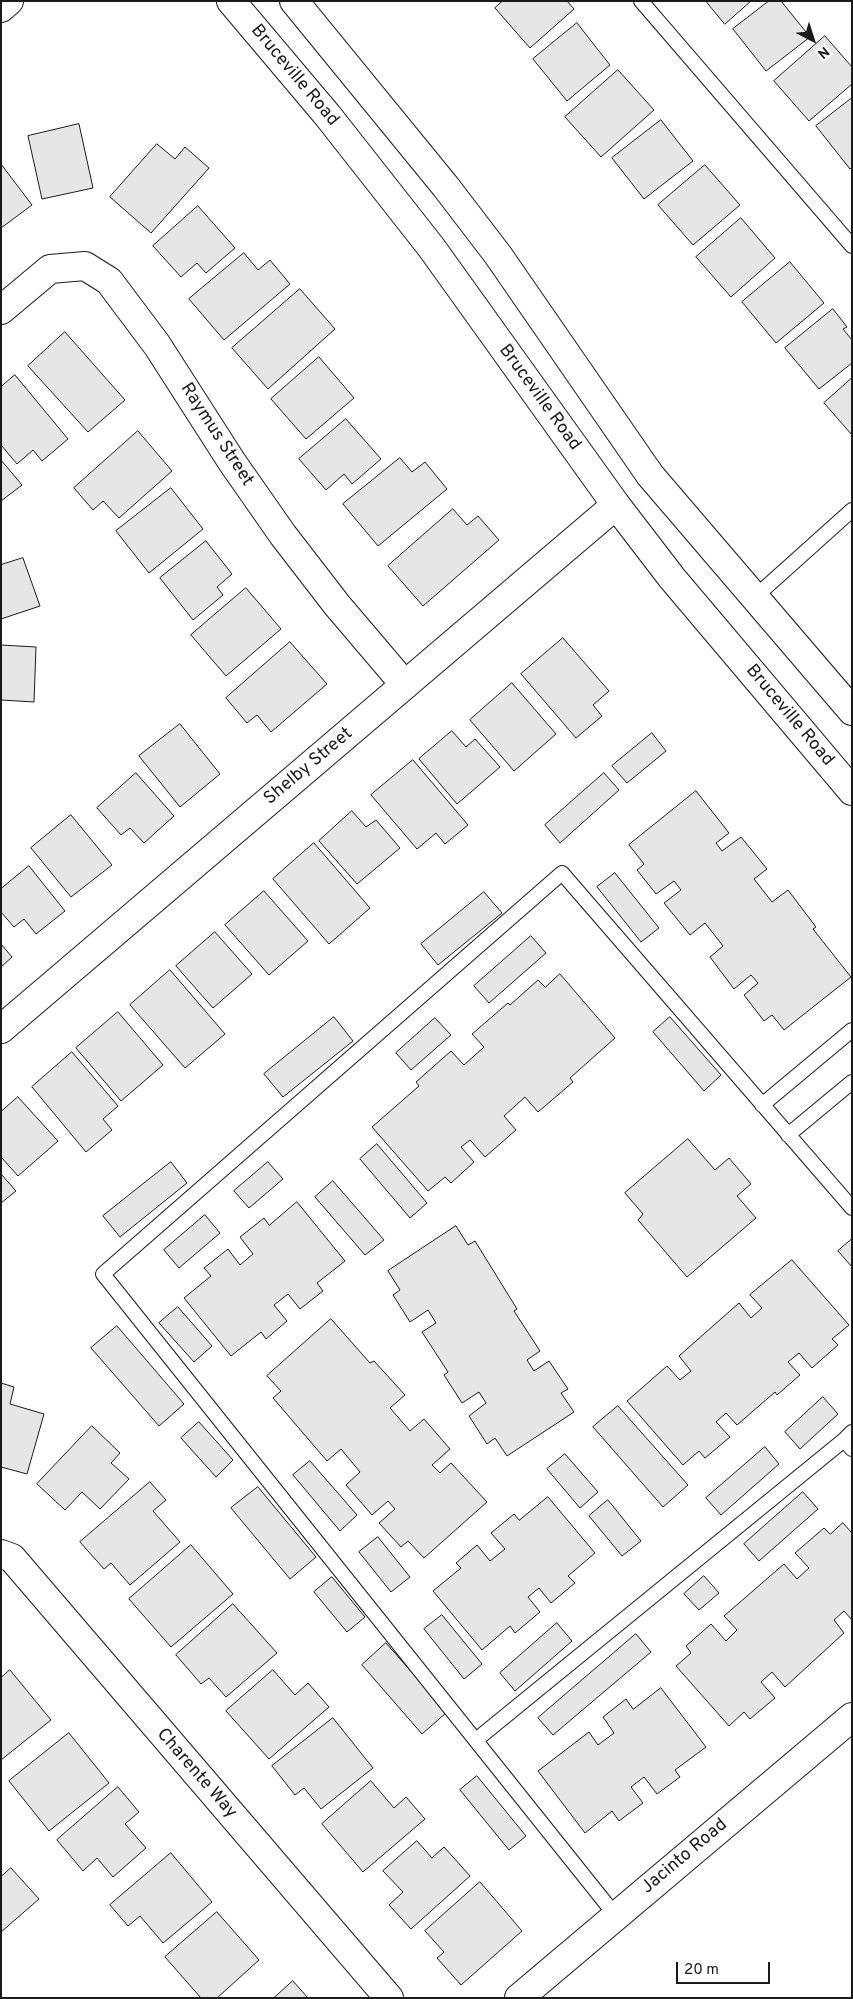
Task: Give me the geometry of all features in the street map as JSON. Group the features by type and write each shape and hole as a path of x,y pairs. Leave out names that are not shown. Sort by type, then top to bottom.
{"street":[{"path":"1,8 9,1"},
{"name":"Bruceville Road","path":"231,1 328,116 425,239 616,504 672,578 852,791"},
{"path":"294,1 440,180 498,256 650,475 852,712"},
{"name":"Raymus Street","path":"1,310 50,268 85,266 109,281 157,345 232,462 283,535 337,606 405,685"},
{"name":"Shelby Street","path":"1,1029 616,504"},
{"name":"Charente Way","path":"1,1554 12,1558 389,1998"},
{"name":"Jacinto Road","path":"519,1998 852,1717"}],"lane":[{"path":"641,1 852,246"},
{"path":"755,597 852,510"},
{"path":"616,1916 104,1274 562,873 852,1208"},
{"path":"762,1105 852,1030"},
{"path":"788,1135 852,1082"},
{"path":"476,1740 849,1440"}],"building":[{"path":"503,1 567,1 574,9 530,48 495,8"},
{"path":"706,1 751,1 725,24"},
{"path":"769,1 781,1 810,37 766,71 733,29"},
{"path":"577,23 610,65 567,101 533,59"},
{"path":"825,36 852,67 852,84 809,121 774,81"},
{"path":"618,70 654,110 601,157 565,117"},
{"path":"852,98 852,167 850,169 816,126"},
{"path":"661,120 693,161 644,199 612,158"},
{"path":"79,124 93,188 42,199 28,136"},
{"path":"157,144 175,159 185,147 209,168 151,233 110,197"},
{"path":"1,164 32,205 1,228"},
{"path":"705,165 740,205 693,245 658,205"},
{"path":"198,206 235,248 206,273 197,263 181,277 153,246"},
{"path":"741,218 775,258 731,297 696,257"},
{"path":"244,253 258,270 270,260 290,284 224,340 189,299"},
{"path":"790,262 824,303 776,343 742,302"},
{"path":"300,289 335,329 268,389 232,348"},
{"path":"833,309 847,327 843,329 852,340 852,363 819,389 785,348"},
{"path":"65,332 125,400 88,432 28,366"},
{"path":"319,357 354,398 306,439 271,399"},
{"path":"15,375 68,439 42,461 33,450 17,464 1,445 1,387"},
{"path":"852,378 852,435 824,403"},
{"path":"346,419 381,459 352,484 344,474 326,490 299,459"},
{"path":"138,431 172,471 119,518 103,501 93,510 74,488"},
{"path":"400,458 412,472 425,462 447,489 378,546 343,504"},
{"path":"1,460 22,485 1,501"},
{"path":"171,488 203,529 149,573 116,531"},
{"path":"453,509 467,525 478,516 499,540 423,606 388,566"},
{"path":"206,541 232,574 217,587 223,595 193,620 160,578"},
{"path":"23,558 40,606 1,619 1,565"},
{"path":"246,588 281,629 226,676 191,635"},
{"path":"563,638 609,691 593,705 602,716 576,738 521,674"},
{"path":"290,642 327,684 271,732 257,715 247,723 226,698"},
{"path":"1,645 36,647 34,702 1,700"},
{"path":"512,683 556,734 514,771 470,720"},
{"path":"180,724 220,774 180,807 139,756"},
{"path":"452,731 466,747 475,739 500,767 457,804 419,759"},
{"path":"652,733 666,751 627,783 612,766"},
{"path":"413,760 468,825 445,844 436,833 417,849 371,795"},
{"path":"136,773 174,816 144,843 130,828 121,835 97,808"},
{"path":"604,773 619,790 560,843 545,825"},
{"path":"696,791 729,833 716,843 722,851 741,837 767,869 754,879 772,902 788,890 816,927 813,929 851,977 784,1030 772,1015 764,1021 744,995 758,983 751,975 734,989 710,957 723,946 705,923 690,935 664,903 681,890 674,881 656,894 637,870 644,864 629,845"},
{"path":"352,811 366,827 376,820 400,848 357,884 319,841"},
{"path":"71,815 112,865 71,897 31,848"},
{"path":"314,843 370,908 329,944 273,879"},
{"path":"29,866 65,911 36,934 24,919 14,927 1,912 1,889"},
{"path":"615,873 659,928 641,942 597,887"},
{"path":"264,891 308,941 269,975 225,925"},
{"path":"484,892 502,913 438,965 421,944"},
{"path":"215,932 252,974 213,1008 176,966"},
{"path":"531,936 546,953 489,1003 474,986"},
{"path":"1,944 12,957 1,967"},
{"path":"170,970 225,1034 185,1068 130,1005"},
{"path":"560,974 615,1038 570,1078 573,1082 538,1112 525,1097 504,1116 516,1130 485,1157 470,1140 461,1147 474,1162 451,1183 445,1177 428,1191 372,1127 419,1086 416,1082 451,1051 464,1065 484,1047 472,1034 508,1003 510,1005 538,980 545,987"},
{"path":"118,1012 163,1065 121,1101 76,1048"},
{"path":"334,1017 353,1041 283,1097 264,1074"},
{"path":"670,1017 721,1075 704,1091 653,1032"},
{"path":"435,1018 451,1035 411,1070 396,1053"},
{"path":"72,1052 118,1106 103,1119 112,1130 86,1152 32,1087"},
{"path":"18,1097 58,1141 18,1176 1,1157 1,1112"},
{"path":"688,1139 715,1170 729,1158 751,1184 737,1196 756,1218 687,1277 638,1220 643,1214 625,1193"},
{"path":"377,1144 427,1203 410,1218 360,1159"},
{"path":"171,1162 187,1183 120,1237 103,1216"},
{"path":"268,1162 283,1179 249,1208 234,1191"},
{"path":"1,1174 16,1191 1,1203"},
{"path":"333,1181 384,1240 365,1255 315,1197"},
{"path":"297,1202 345,1261 317,1283 323,1291 300,1309 288,1294 274,1305 287,1321 266,1339 261,1332 231,1356 184,1298 211,1276 204,1268 228,1249 240,1265 253,1254 240,1237 264,1218 269,1225"},
{"path":"205,1215 220,1233 179,1268 164,1250"},
{"path":"456,1226 468,1245 475,1241 517,1309 514,1311 540,1351 527,1360 534,1371 549,1361 568,1389 561,1393 574,1412 507,1456 495,1438 487,1444 469,1416 486,1403 479,1392 462,1403 444,1375 448,1372 422,1332 436,1323 428,1310 410,1322 393,1295 400,1290 388,1271"},
{"path":"852,1239 852,1267 838,1251"},
{"path":"792,1260 849,1325 832,1339 838,1345 812,1368 799,1353 788,1362 800,1375 777,1395 775,1392 737,1425 726,1413 716,1422 730,1437 705,1458 699,1451 683,1465 627,1401 667,1366 680,1380 691,1371 679,1356 739,1303 751,1318 762,1308 750,1295"},
{"path":"178,1307 212,1346 194,1362 159,1323"},
{"path":"331,1319 370,1363 374,1361 405,1395 390,1408 410,1431 424,1419 450,1449 432,1465 440,1473 451,1463 487,1502 424,1558 408,1541 401,1547 379,1523 395,1509 388,1501 372,1515 346,1485 360,1472 341,1449 327,1461 273,1398 281,1391 267,1376"},
{"path":"117,1326 184,1404 159,1426 91,1348"},
{"path":"1,1383 14,1387 10,1404 44,1414 27,1474 1,1467"},
{"path":"823,1397 838,1414 800,1449 785,1432"},
{"path":"618,1406 688,1485 663,1507 593,1427"},
{"path":"199,1422 233,1460 216,1477 181,1438"},
{"path":"92,1426 120,1453 111,1463 129,1479 100,1509 82,1492 65,1510 37,1484"},
{"path":"765,1447 779,1464 721,1515 706,1498"},
{"path":"565,1454 598,1492 580,1508 547,1469"},
{"path":"310,1461 357,1515 340,1531 293,1475"},
{"path":"150,1482 166,1500 153,1511 180,1542 130,1585 111,1563 104,1569 80,1542"},
{"path":"258,1487 316,1557 290,1579 231,1508"},
{"path":"803,1492 818,1509 759,1561 744,1544"},
{"path":"548,1497 595,1553 568,1576 575,1583 551,1603 539,1588 528,1597 540,1612 515,1633 510,1626 482,1650 433,1591 461,1568 456,1563 477,1545 490,1561 505,1549 491,1533 514,1514 519,1520"},
{"path":"608,1500 641,1541 622,1556 589,1516"},
{"path":"843,1523 852,1533 852,1620 844,1611 834,1620 844,1633 785,1687 772,1672 761,1682 775,1698 750,1719 744,1712 729,1726 676,1666 691,1653 686,1646 711,1624 726,1641 737,1630 724,1616 784,1564 797,1579 809,1568 795,1553 824,1528 830,1534"},
{"path":"378,1537 410,1577 391,1592 359,1552"},
{"path":"191,1545 233,1594 171,1647 129,1599"},
{"path":"704,1576 719,1593 699,1610 684,1594"},
{"path":"332,1577 365,1617 347,1632 314,1592"},
{"path":"233,1604 277,1653 226,1697 209,1678 201,1684 176,1655"},
{"path":"442,1615 482,1664 464,1679 424,1629"},
{"path":"557,1623 572,1641 515,1691 500,1673"},
{"path":"636,1634 651,1652 553,1735 538,1718"},
{"path":"386,1643 447,1712 422,1734 362,1665"},
{"path":"10,1670 51,1720 1,1760 1,1678"},
{"path":"273,1670 295,1695 308,1683 329,1707 269,1759 226,1711"},
{"path":"661,1688 706,1747 675,1770 680,1777 657,1794 644,1777 631,1787 643,1803 619,1821 612,1811 585,1833 538,1771 589,1732 598,1745 614,1733 603,1717 626,1699 633,1709"},
{"path":"333,1718 373,1768 321,1809 304,1788 295,1795 272,1766"},
{"path":"69,1733 109,1783 49,1831 9,1781"},
{"path":"477,1776 526,1836 509,1850 460,1790"},
{"path":"371,1781 394,1808 406,1797 425,1819 363,1872 322,1824"},
{"path":"118,1787 139,1812 125,1824 146,1848 113,1877 97,1858 83,1871 57,1840"},
{"path":"417,1841 432,1858 444,1847 470,1876 411,1929 389,1905 403,1892 383,1871"},
{"path":"171,1853 212,1902 163,1943 140,1916 128,1926 110,1905"},
{"path":"11,1868 39,1899 1,1932 1,1877"},
{"path":"480,1882 522,1931 461,1985 437,1958 444,1952 425,1931"},
{"path":"217,1912 259,1960 217,1998 201,1998 165,1957"},
{"path":"293,1981 308,1998 274,1998"}]}
